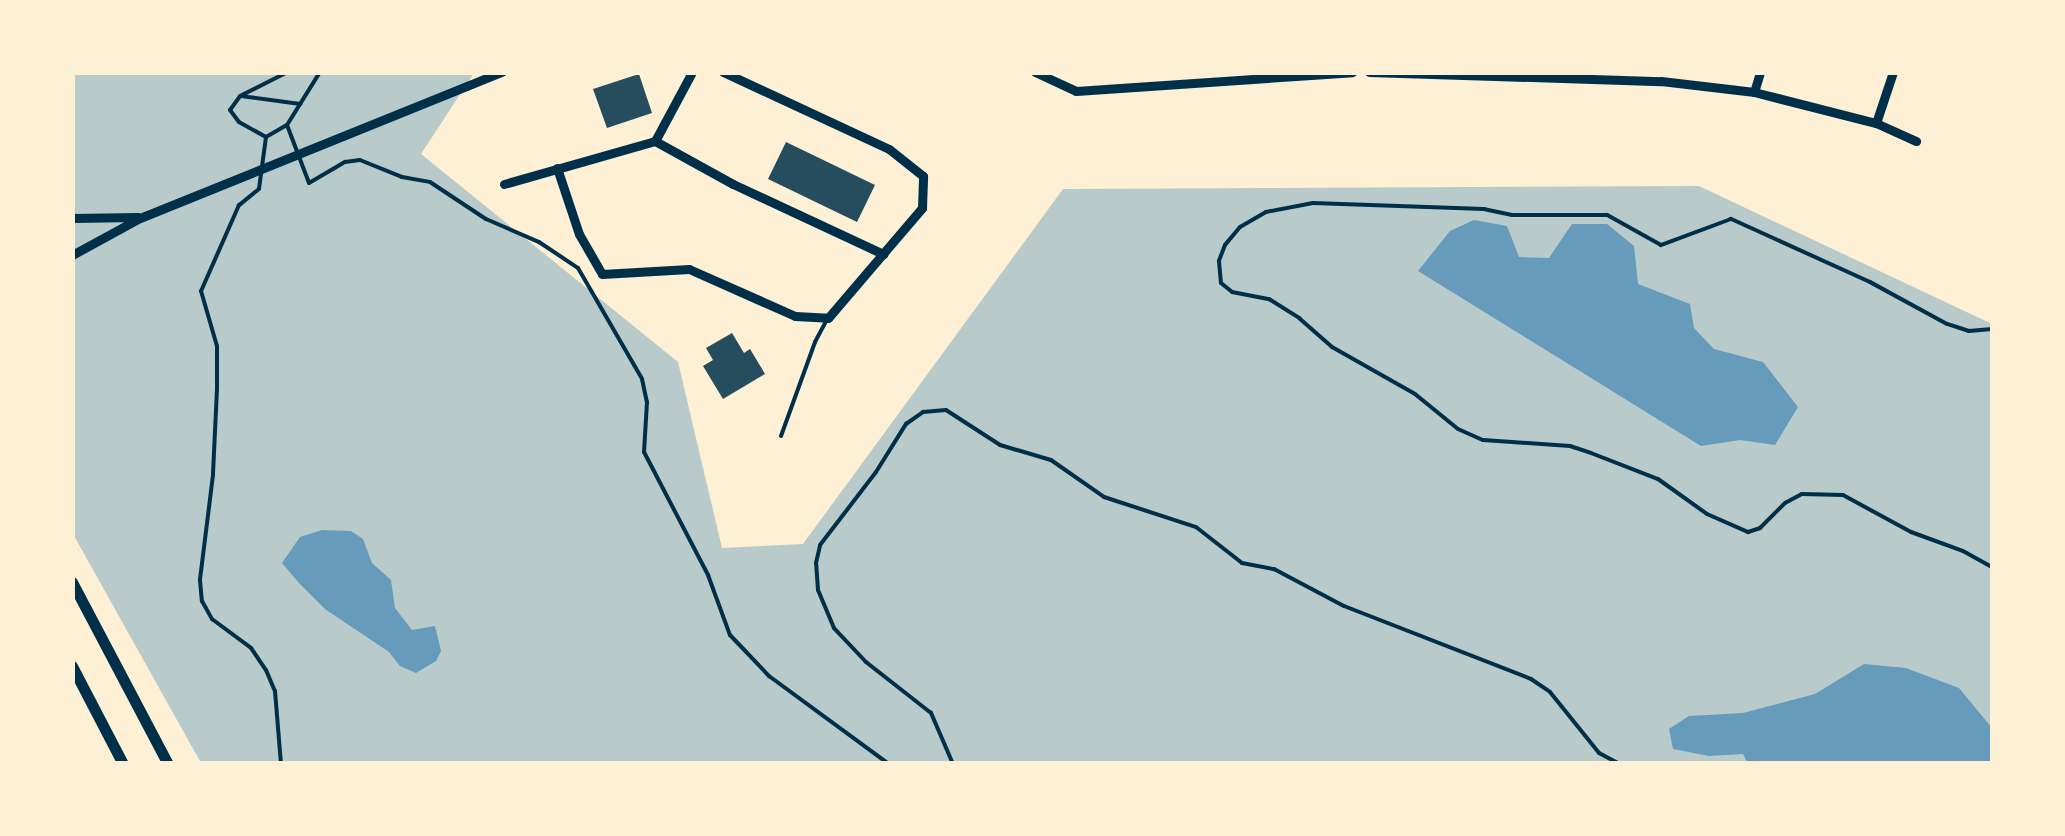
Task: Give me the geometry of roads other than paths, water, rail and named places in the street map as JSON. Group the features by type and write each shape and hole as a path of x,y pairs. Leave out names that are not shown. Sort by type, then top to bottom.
{"street":[{"path":"72,255 140,218 502,72"},
{"path":"504,184 655,140 692,72"},
{"path":"557,168 579,234 602,274 689,269 795,316 828,318 922,208 922,176 889,148 723,72"},
{"path":"1035,72 1076,91 1352,72"},
{"path":"1370,72 1661,81 1754,92 1876,124 1916,140"},
{"path":"1754,92 1760,72"},
{"path":"1876,124 1893,72"},
{"path":"655,140 732,184 883,254"},
{"path":"72,218 140,218"},
{"path":"72,582 168,764"},
{"path":"72,666 123,764"}],"lane":[{"path":"266,137 239,122 230,110 240,96 288,72"},
{"path":"266,137 288,125 320,72"},
{"path":"240,96 300,104"},
{"path":"288,125 309,183 345,162 360,160 402,178 430,182 486,219 538,242 578,268 642,379 647,402 644,452 708,575 730,635 769,676 889,764"},
{"path":"266,137 259,189 239,204 201,291 217,346 217,390 214,475 200,580 202,600 212,619 251,648 266,670 275,692 281,764"},
{"path":"1992,329 1969,331 1947,324 1870,282 1731,219 1661,245 1607,214 1512,215 1484,209 1313,203 1266,212 1240,227 1224,245 1219,260 1221,283 1232,292 1268,299 1300,318 1332,347 1415,394 1458,429 1484,440 1570,446 1591,452 1658,479 1706,514 1748,532 1760,528 1785,503 1802,494 1843,495 1911,532 1964,551 1992,568"},
{"path":"781,436 815,342 828,318"},
{"path":"952,764 931,713 880,674 834,628 818,590 816,563 820,546 876,472 906,424 923,412 946,410 1000,444 1051,460 1104,497 1196,526 1242,564 1274,569 1344,606 1531,679 1550,692 1599,753 1620,764"}],"water":[{"path":"1474,220 1507,226 1519,257 1549,258 1572,224 1607,224 1634,246 1638,284 1690,304 1694,328 1714,349 1763,362 1798,407 1775,445 1740,440 1701,446 1418,271 1450,231"},
{"path":"322,530 351,531 363,539 372,563 391,580 395,608 412,630 435,626 441,651 436,661 416,673 400,666 389,652 325,609 299,583 282,563 300,537"},
{"path":"1864,664 1906,668 1959,688 1992,728 1992,763 1748,764 1743,754 1709,756 1673,749 1669,729 1689,716 1743,713 1815,694"}]}
